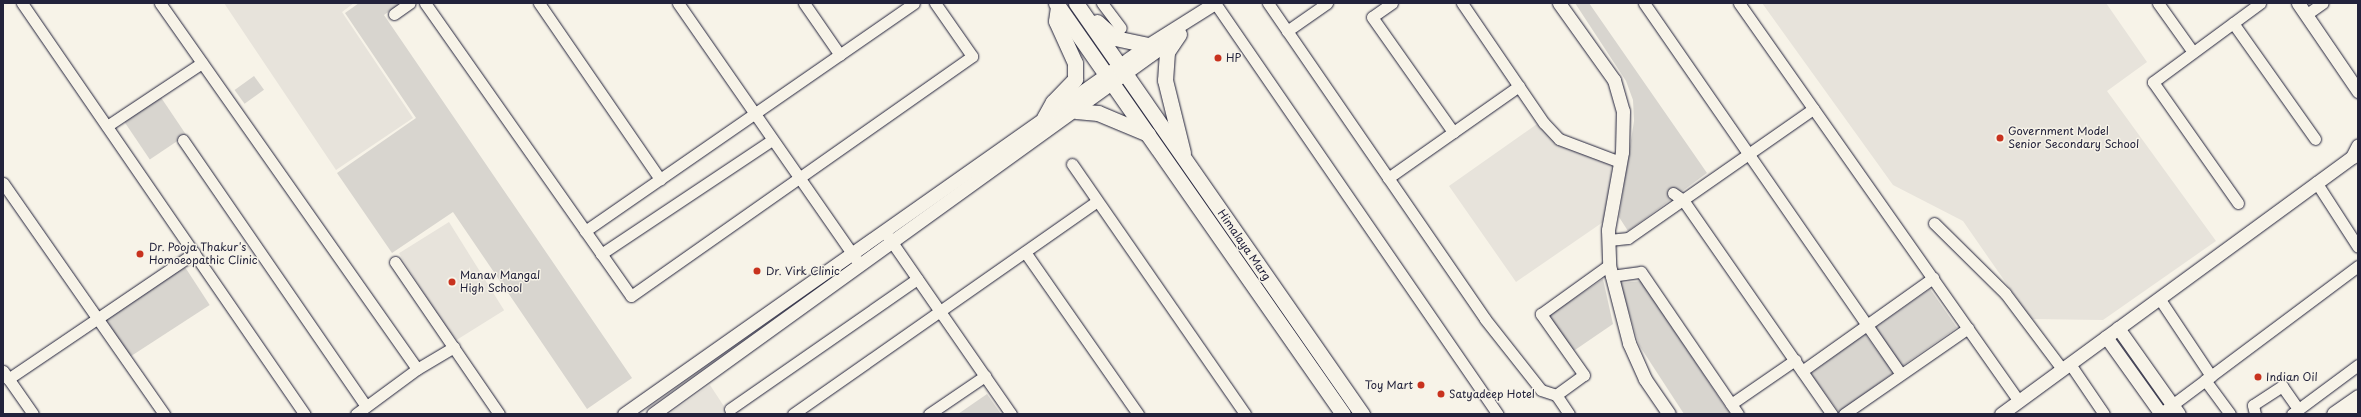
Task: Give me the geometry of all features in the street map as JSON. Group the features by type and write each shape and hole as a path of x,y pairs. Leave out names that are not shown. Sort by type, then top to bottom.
{"main road":[{"path":"1044,118 1053,102 1075,79 1075,63 1056,21 1057,5"},
{"name":"Himalaya Marg","path":"1057,5 1343,414"},
{"path":"1077,5 1115,38 1148,44"},
{"name":"Himalaya Marg","path":"1077,5 1362,414"},
{"path":"1179,34 1167,52 1165,80 1184,160"},
{"path":"1076,111 1098,112 1148,134"},
{"path":"2334,414 2358,397"},
{"path":"2354,414 2358,411"}],"street":[{"path":"22,3 306,414"},
{"path":"160,3 417,369"},
{"path":"394,14 410,3"},
{"path":"425,3 631,296 972,56 935,3"},
{"path":"539,3 660,179"},
{"path":"678,3 855,258"},
{"path":"804,3 840,55"},
{"path":"585,231 914,3"},
{"path":"1102,3 1121,28"},
{"path":"624,414 887,236 1076,111 1110,80 1179,34 1215,3"},
{"path":"1123,70 1148,44 1198,10 1215,3"},
{"path":"1215,3 1498,414"},
{"path":"1268,3 1485,319 1541,390 1556,395 1569,414"},
{"path":"1287,31 1327,3"},
{"path":"1392,3 1372,17 1453,132"},
{"path":"1462,3 1519,86 1559,139 1620,162"},
{"path":"1558,3 1614,80 1623,111 1620,162 1609,240 1610,270 1629,343 1645,379 1669,414"},
{"path":"1644,3 1901,374"},
{"path":"1739,3 2019,401"},
{"path":"2158,3 2193,52"},
{"path":"2238,203 2153,82 2260,3"},
{"path":"2298,3 2357,87"},
{"path":"2306,14 2323,3"},
{"path":"2233,23 2314,140"},
{"path":"107,126 202,63"},
{"path":"887,236 1044,118 1110,80"},
{"path":"1388,178 1519,86"},
{"path":"1609,240 1628,238 1813,109"},
{"path":"183,140 366,406"},
{"path":"601,254 772,140"},
{"path":"2001,414 2356,152"},
{"path":"1072,164 1245,414"},
{"path":"2316,182 2358,247"},
{"path":"3,183 164,414"},
{"path":"1673,193 1683,200 1832,414"},
{"path":"793,414 1097,201"},
{"path":"1934,223 2005,293 2104,414"},
{"path":"887,236 1011,414"},
{"path":"1025,252 1138,414"},
{"path":"33,414 6,375 97,318 194,253"},
{"path":"653,414 855,258"},
{"path":"395,262 499,414"},
{"path":"2106,337 2160,414 2176,409 2208,378 2358,266"},
{"path":"1556,395 1584,375 1541,314 1610,270 1642,272 1738,414"},
{"path":"1802,371 1933,278"},
{"path":"730,409 917,279"},
{"path":"2159,298 2230,414"},
{"path":"1844,414 1968,328"},
{"path":"2118,328 2176,409"},
{"path":"356,414 417,369 454,348"},
{"path":"1731,404 1794,360"},
{"path":"2255,414 2254,405 2282,386 2301,411 2358,365"},
{"path":"929,414 984,376"}],"shaded area":[{"path":"224,3 354,3 342,12 413,118 336,170"},
{"path":"359,3 401,3 384,15 632,378 587,409 453,212 392,253 337,173 416,118 345,13"},
{"path":"1575,3 1589,3 1707,173 1628,231 1619,217 1634,121 1633,100 1626,81"},
{"name":"Government Model Senior Secondary School","path":"1762,3 2106,3 2147,62 2107,91 2216,241 2103,320 2031,319 1963,221 1893,185"},
{"path":"254,76 264,90 245,104 235,90"},
{"path":"160,96 186,135 150,160 124,121"},
{"path":"1537,124 1557,144 1612,165 1606,220 1516,282 1449,186"},
{"name":"Manav Mangal High School","path":"449,222 504,310 454,341 399,253"},
{"path":"183,264 210,305 130,357 103,316"},
{"path":"1603,279 1613,324 1572,352 1548,316"},
{"path":"1641,281 1730,414 1684,414 1639,345 1620,283"},
{"path":"1930,289 1957,328 1901,367 1874,328"},
{"path":"1865,334 1893,373 1839,412 1811,373"},
{"path":"710,385 729,414 669,414"},
{"path":"987,394 1001,414 958,414"}],"place":[{"name":"HP","path":"1218,58"},
{"name":"Government Model Senior Secondary School","path":"2000,138"},
{"name":"Dr. Pooja Thakur's Homoeopathic Clinic","path":"140,254"},
{"name":"Dr. Virk Clinic","path":"757,271"},
{"name":"Manav Mangal High School","path":"452,282"},
{"name":"Indian Oil","path":"2258,377"},
{"name":"Toy Mart","path":"1421,385"},
{"name":"Satyadeep Hotel","path":"1441,394"}]}
